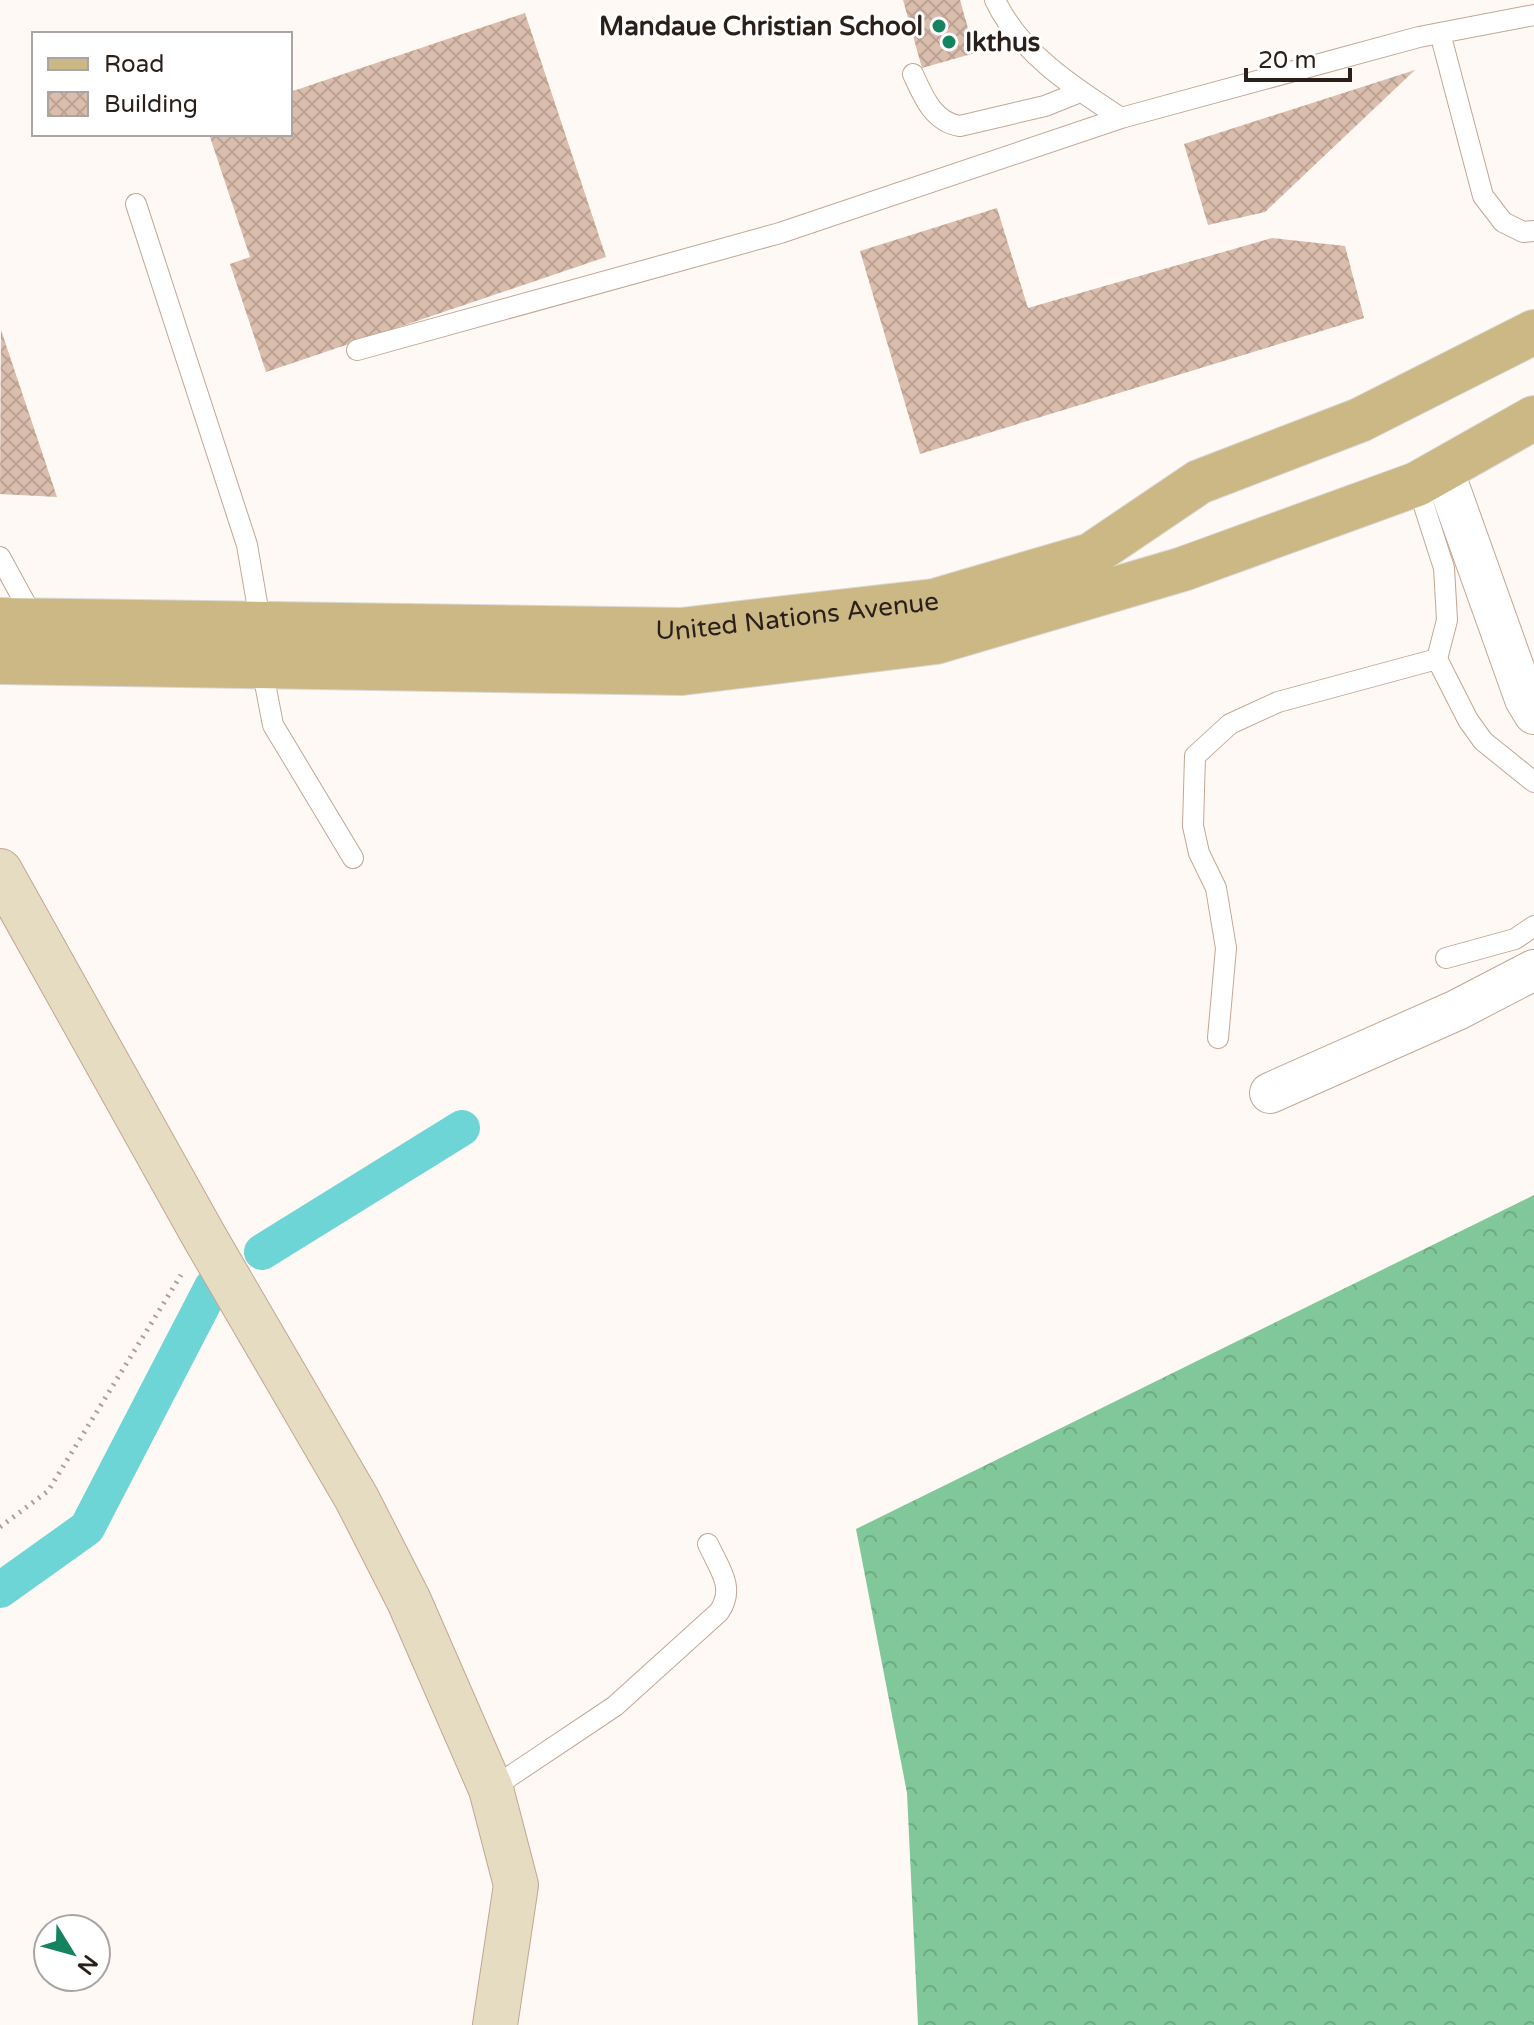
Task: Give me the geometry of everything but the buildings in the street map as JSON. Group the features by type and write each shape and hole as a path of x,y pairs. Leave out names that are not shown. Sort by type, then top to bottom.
{"main road":[{"name":"United Nations Avenue","path":"0,662 261,647 681,630 934,601 1091,555 1199,482 1360,420 1534,332"},
{"name":"United Nations Avenue","path":"18,621 261,647 682,673 936,642 1183,569 1431,478 1534,418"}],"street":[{"path":"1431,478 1534,714"},
{"path":"0,871 370,1525 409,1601 491,1789 516,1885 495,2025"},
{"path":"1270,1093 1457,1010 1534,970"}],"lane":[{"path":"995,0 1020,37 1049,67 1080,92 1121,118"},
{"path":"357,350 780,233 1121,118 1440,33 1534,15"},
{"path":"1440,33 1483,196 1503,222 1523,232 1534,231"},
{"path":"913,74 930,108 950,124 960,126 1045,106 1080,92"},
{"path":"136,204 247,545 273,725 353,858"},
{"path":"1431,478 1444,568 1447,620 1437,659 1468,720 1483,741 1534,782"},
{"path":"0,557 18,621"},
{"path":"1218,1038 1226,948 1216,888 1199,853 1193,826 1195,756 1230,724 1278,702 1437,659"},
{"path":"1446,958 1515,939 1534,926"},
{"path":"491,1789 615,1706 719,1612 728,1600 728,1589 708,1544"}],"path":[{"path":"0,1527 48,1491 205,1238"}],"green space":[{"path":"1534,1195 1534,2025 918,2025 907,1793 856,1529"}],"waterway":[{"path":"262,1252 462,1128"},
{"path":"0,1590 87,1528 212,1287"}],"place":[{"name":"Mandaue Christian School","path":"939,26"},
{"name":"Ikthus","path":"949,42"}]}
